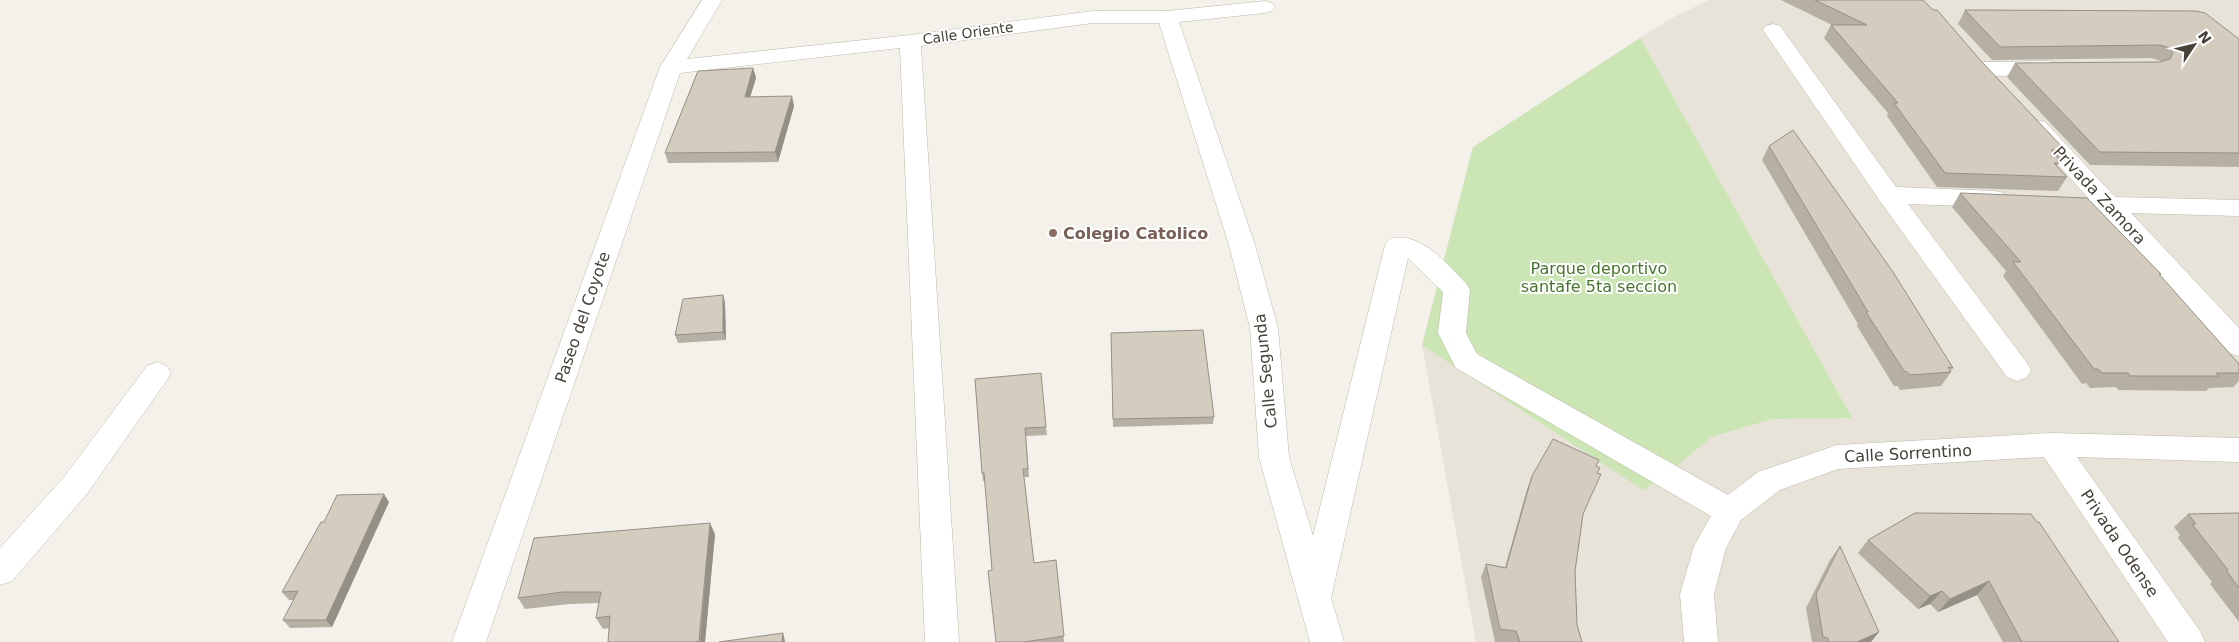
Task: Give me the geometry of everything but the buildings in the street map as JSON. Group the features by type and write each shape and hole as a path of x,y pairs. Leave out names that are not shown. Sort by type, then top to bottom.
{"street":[{"name":"Paseo del Coyote","path":"469,642 671,67 712,0"},
{"name":"Calle Oriente","path":"671,67 910,41 1093,16 1167,17 1265,7"},
{"name":"Calle Segunda","path":"1167,17 1242,245 1264,328 1274,456 1327,642"},
{"path":"1773,30 1889,195 2017,370"},
{"path":"910,41 942,642"},
{"path":"2003,90 1977,62 2072,68"},
{"name":"Privada Zamora","path":"2022,111 2239,346"},
{"path":"1889,195 2013,200"},
{"path":"2080,203 2239,208"},
{"path":"1315,596 1398,246 1420,253 1457,290 1452,333 1466,361 1730,511"},
{"path":"0,571 75,486 157,373"},
{"name":"Calle Sorrentino","path":"1701,642 1697,594 1710,546 1730,511 1769,481 1837,457 2052,445 2239,450"},
{"name":"Privada Odense","path":"2052,445 2188,642"}],"shaded area":[{"path":"1709,0 2239,0 2239,642 1476,642 1422,345 1473,147 1668,20"}],"green space":[{"name":"Parque deportivo santafe 5ta seccion","path":"1640,38 1852,418 1772,419 1711,437 1677,466 1643,490 1422,345 1473,147"}],"place":[{"name":"Colegio Catolico","path":"1053,233"}]}
